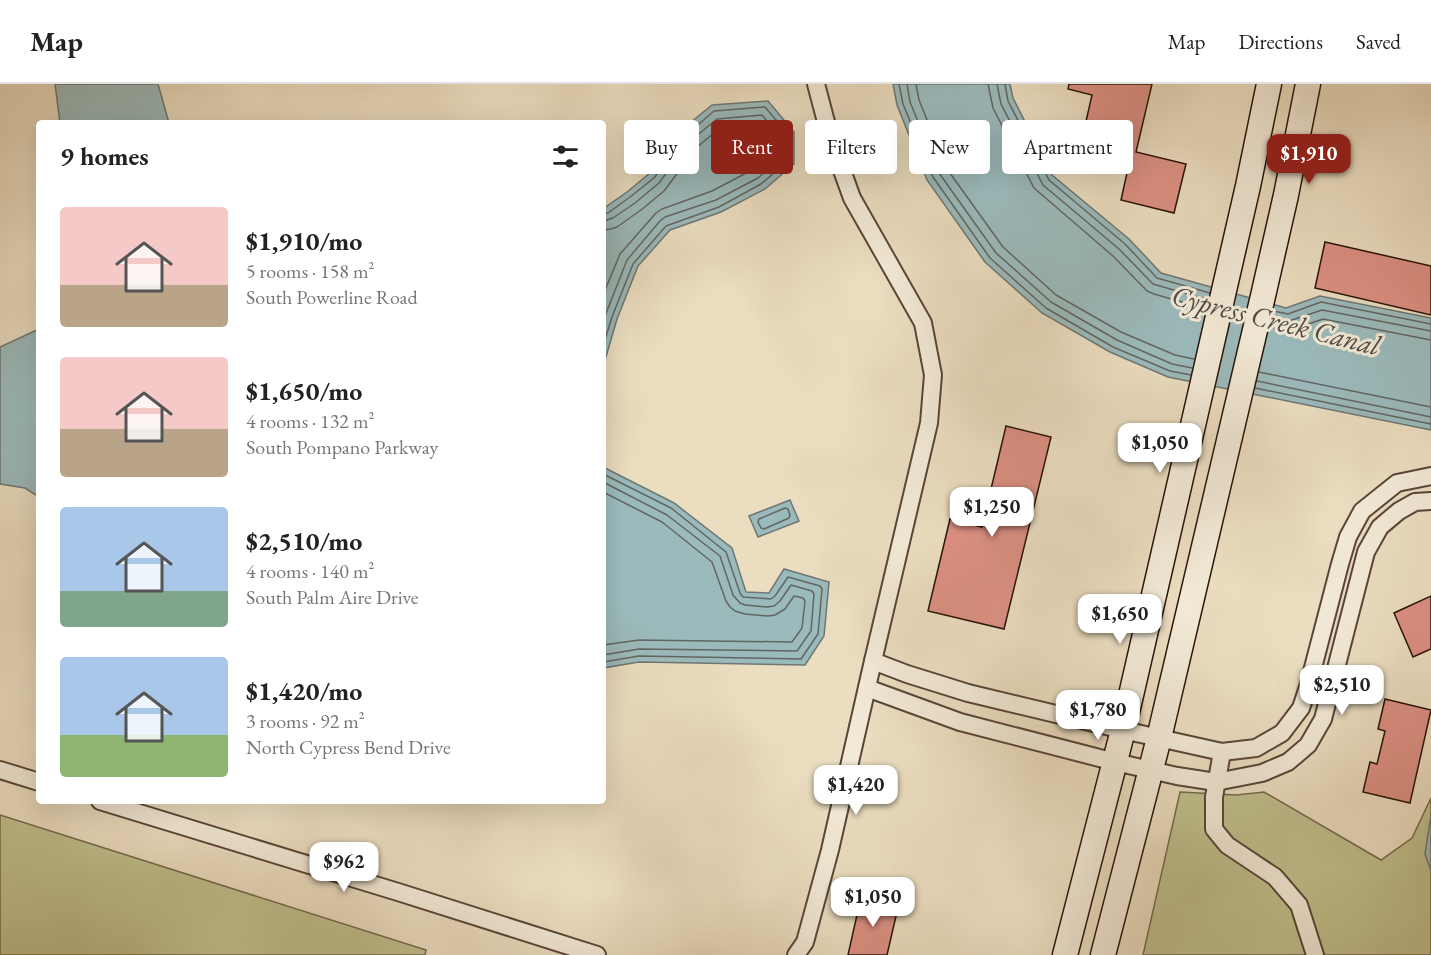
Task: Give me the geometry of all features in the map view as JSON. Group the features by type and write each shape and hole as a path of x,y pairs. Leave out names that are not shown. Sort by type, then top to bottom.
{"main road":[{"path":"1065,955 1122,730 1248,186 1269,84"},
{"path":"1103,955 1159,738 1263,296 1308,84"}],"street":[{"path":"796,955 805,942 830,850 929,423 933,375 922,323 852,198 830,137 816,84"},
{"path":"873,661 968,693 1122,730 1222,752 1256,748 1282,732 1301,708 1348,537 1362,511 1396,483 1431,476"},
{"path":"867,688 960,722 1177,776 1216,782 1262,773 1288,762 1308,745 1323,719 1366,552 1380,527 1399,511 1415,502 1431,501"},
{"path":"1222,752 1214,797 1214,829 1227,845 1275,877 1299,905 1315,955"},
{"path":"0,771 36,781"},
{"path":"110,804 387,888 597,955"}],"green space":[{"path":"1180,792 1236,795 1264,792 1381,860 1412,838 1431,798 1431,955 1143,955"},
{"path":"0,815 426,950 425,955 0,955"}],"water":[{"path":"55,84 158,84 168,120 60,120"},
{"name":"Cypress Creek Canal","path":"893,84 1010,84 1013,98 1024,120 1002,120 1002,174 1051,174 1129,239 1161,273 1286,308 1320,296 1431,318 1431,430 1168,377 1110,352 1042,313 985,262 925,174 990,174 990,120 909,120 909,135 897,105"},
{"path":"768,101 784,120 711,120 711,174 782,174 765,189 721,212 670,230 638,266 617,319 606,357 606,207 649,174 699,174 699,120 694,120 712,105"},
{"path":"793,131 794,132 793,165"},
{"path":"36,330 36,495 25,488 0,484 0,347"},
{"path":"606,469 674,503 732,548 746,592 769,593 784,569 829,582 824,636 805,665 639,662 606,668"},
{"path":"790,500 799,521 758,537 749,516"},
{"path":"1431,815 1431,871 1425,854"}],"building":[{"path":"1069,84 1152,84 1136,152 1186,164 1174,213 1121,200 1127,174 1133,174 1133,120 1086,120 1092,95 1068,89"},
{"path":"1325,242 1431,266 1431,315 1315,288"},
{"path":"1006,426 1051,437 1004,629 928,611 950,519 982,527"},
{"path":"1431,596 1431,649 1413,657 1394,613"},
{"path":"1385,699 1431,710 1410,803 1363,792 1370,762 1377,764 1385,731 1378,729"},
{"path":"861,897 889,903 896,916 887,955 848,955"}]}
